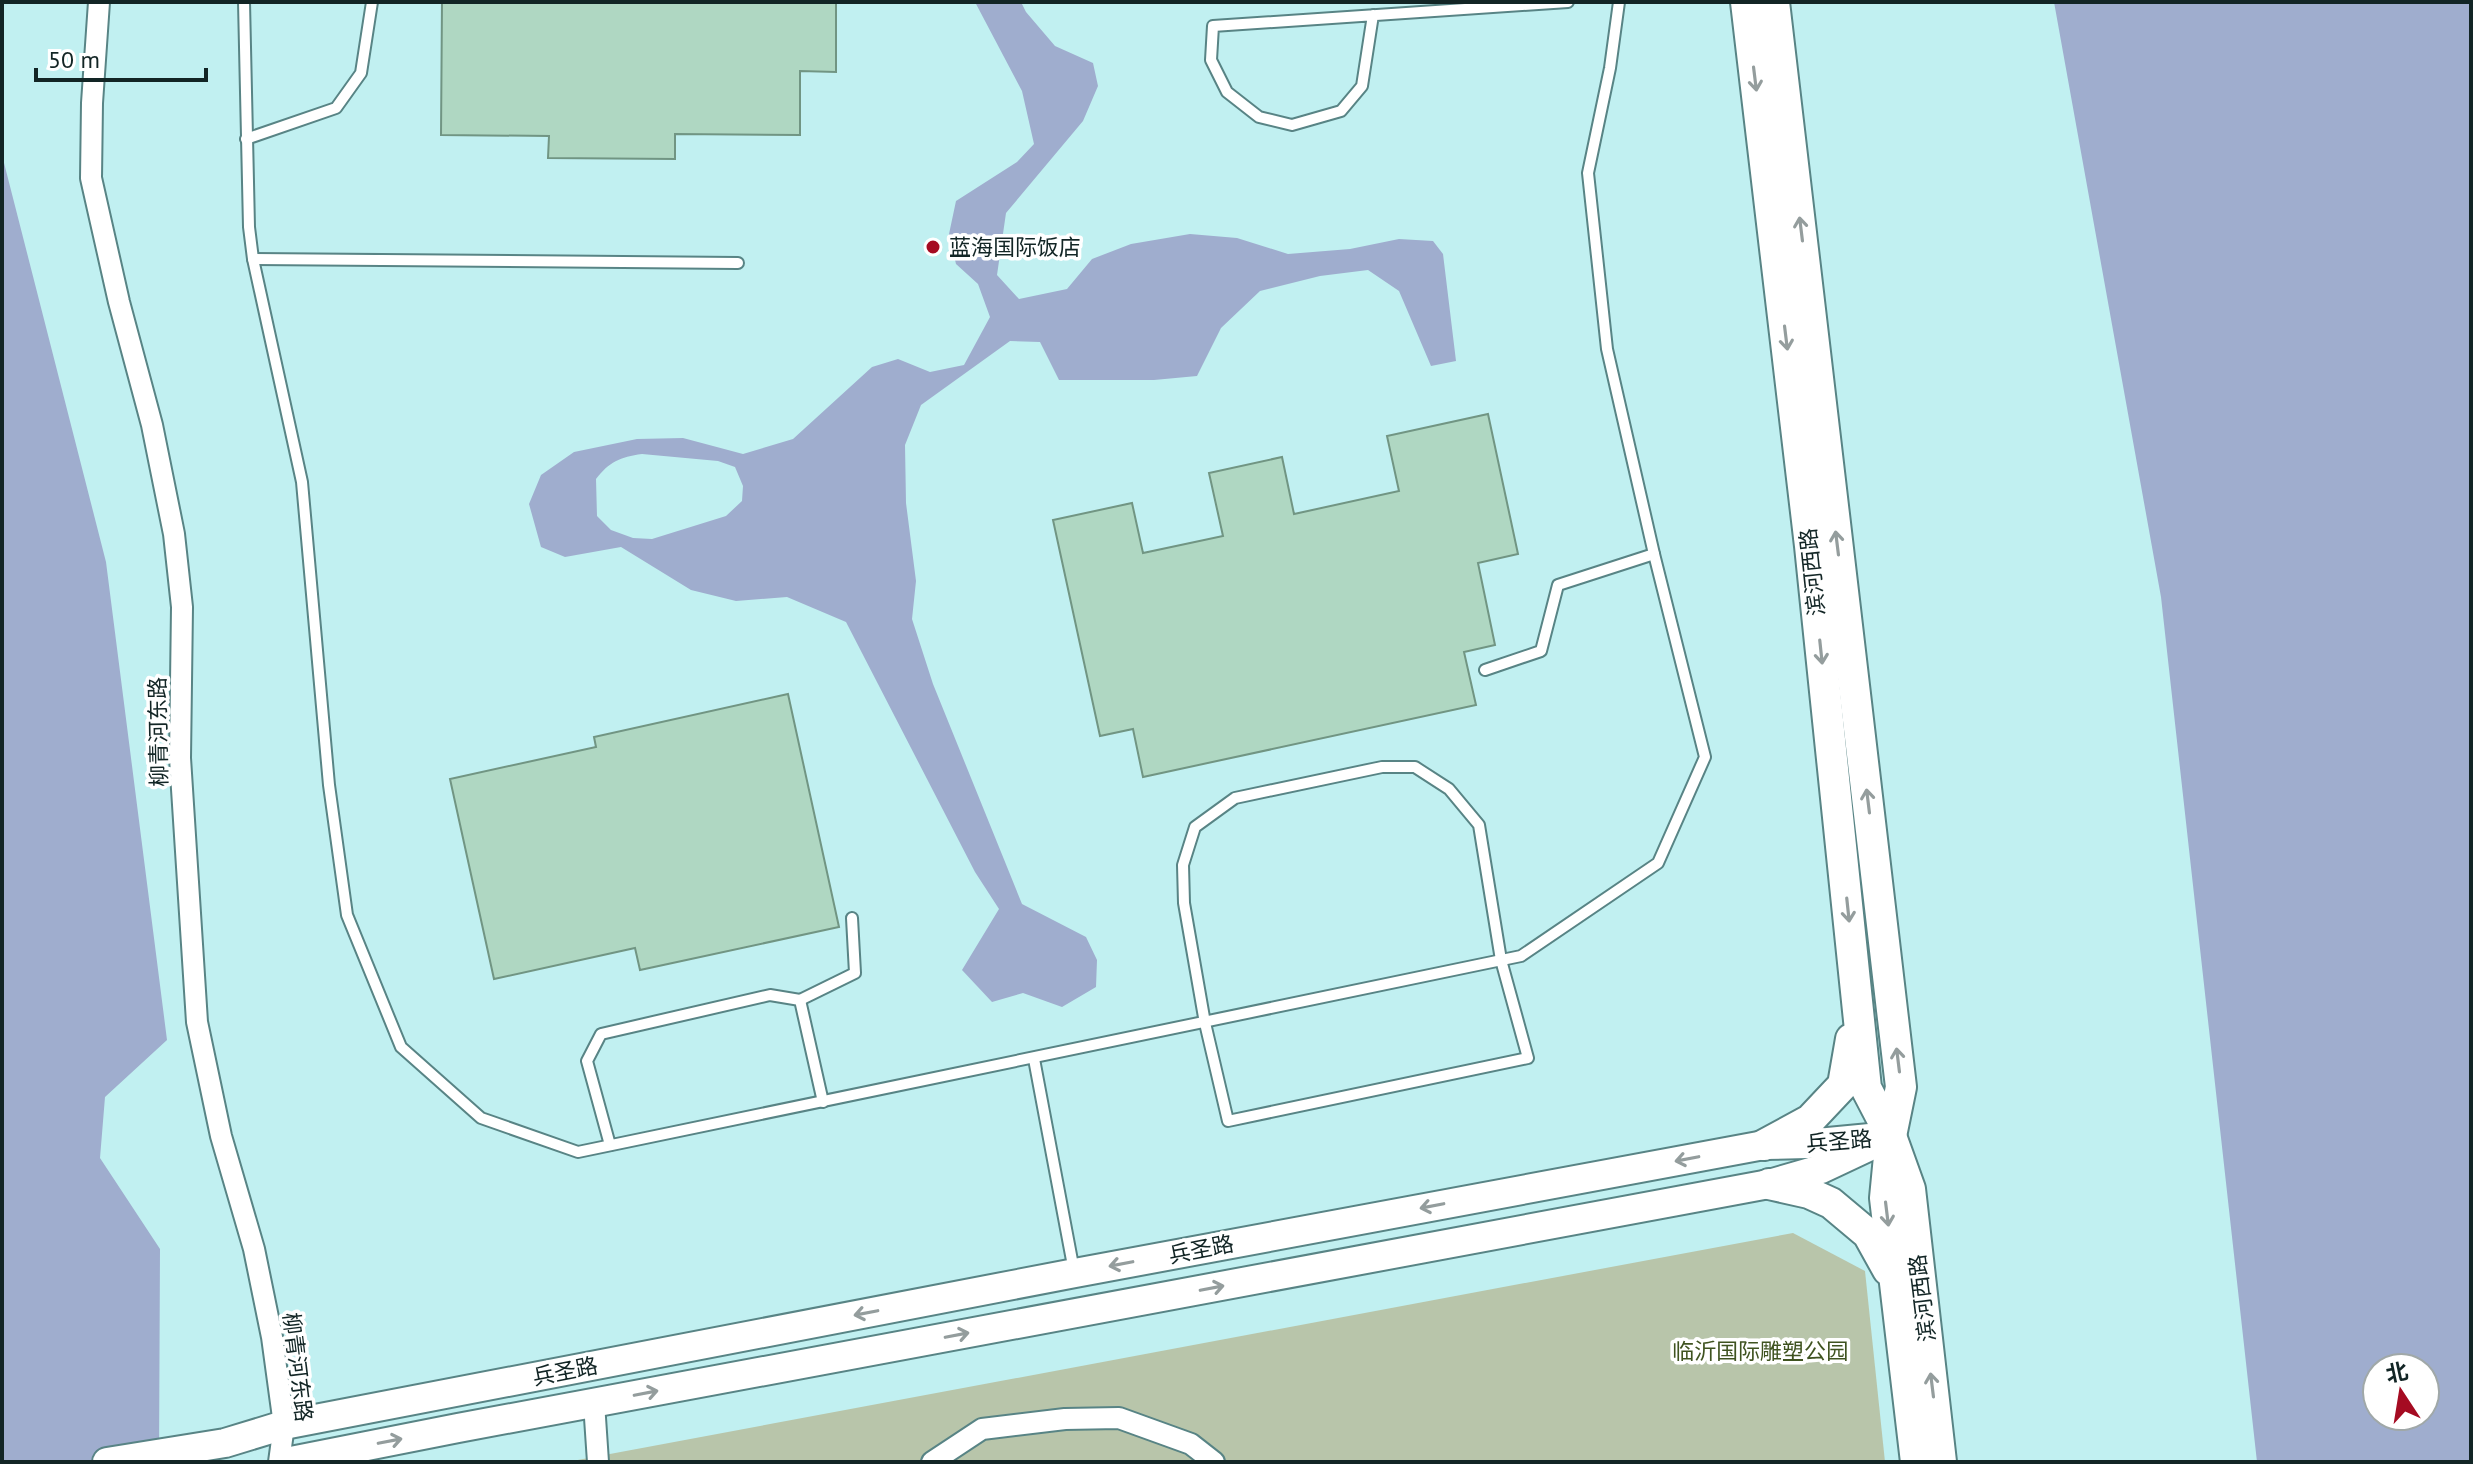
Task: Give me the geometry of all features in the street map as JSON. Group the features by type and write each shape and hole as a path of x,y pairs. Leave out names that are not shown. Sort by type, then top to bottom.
{"main road":[{"name":"滨河西路","path":"1746,2 1810,546 1866,1088 1891,1136 1910,1189 1941,1462"},
{"name":"滨河西路","path":"1774,2 1901,1087 1891,1136 1885,1198 1916,1462"},
{"path":"1764,1145 1810,1120 1843,1085 1858,1006"},
{"name":"兵圣路","path":"107,1462 225,1443 284,1425 1075,1273 1764,1145 1891,1136"},
{"name":"兵圣路","path":"286,1462 1769,1184 1821,1169 1891,1136"},
{"path":"1769,1184 1809,1193 1831,1203 1868,1234 1896,1285"}],"street":[{"name":"柳青河东路","path":"99,2 92,103 91,178 174,534 182,607 180,758 197,1022 221,1136 254,1249 272,1337 284,1425 279,1462"},
{"path":"594,1403 598,1462"},
{"path":"932,1462 982,1429 1065,1419 1119,1418 1191,1444 1214,1462"}],"lane":[{"path":"244,2 249,227 253,259 302,482 329,785 347,915 401,1047 481,1118 578,1152 1521,956 1658,863 1705,757 1607,349 1588,173 1610,68 1619,2"},
{"path":"246,139 336,108 361,73 372,2"},
{"path":"1373,15 1362,86 1341,111 1292,125 1259,117 1227,92 1211,60 1213,26 1373,15 1568,2"},
{"path":"253,259 738,263"},
{"path":"1485,670 1541,651 1558,585 1654,554"},
{"path":"1382,767 1415,767 1449,789 1479,825 1501,960 1528,1058 1228,1121 1205,1023 1184,903 1183,865 1195,827 1235,798 1382,767"},
{"path":"610,1145 587,1061 601,1034 770,995 800,1000 855,973 852,918"},
{"path":"800,1000 823,1102"},
{"path":"1034,1059 1075,1273"}],"green space":[{"name":"临沂国际雕塑公园","path":"1793,1233 1865,1271 1885,1462 567,1462"}],"water":[{"path":"975,2 1021,2 1055,46 1093,63 1098,86 1083,121 1006,213 997,275 1019,299 1067,289 1092,259 1131,244 1190,234 1237,238 1288,254 1350,249 1399,239 1433,241 1443,254 1456,361 1431,366 1399,291 1368,270 1320,276 1260,291 1221,328 1197,376 1154,380 1059,380 1040,342 1010,341 921,405 905,445 906,503 916,581 912,619 933,684 1022,904 1086,937 1097,960 1096,987 1062,1007 1023,993 992,1002 962,970 999,909 975,872 846,622 787,597 736,601 691,590 621,547 565,557 541,547 529,504 541,475 574,452 637,439 683,438 743,454 793,439 872,367 898,359 930,372 964,365 990,317 978,284 956,264 949,234 956,201 1017,162 1034,144 1022,91","holes":["642,454 718,461 735,467 743,486 742,501 726,516 652,539 633,538 611,530 597,516 596,479 616,461"]},
{"path":"2054,2 2471,2 2471,1462 2257,1462 2161,597"},
{"path":"2,155 106,562 167,1040 105,1097 100,1158 160,1249 159,1462 2,1462"}],"building":[{"path":"442,2 836,2 836,72 800,71 800,135 675,134 675,159 548,158 549,136 441,135"},
{"path":"1488,414 1518,554 1478,563 1495,645 1464,652 1476,705 1143,777 1133,729 1100,736 1053,520 1132,503 1143,553 1223,536 1209,473 1282,457 1294,514 1399,491 1387,436"},
{"path":"788,694 839,927 640,970 635,948 494,979 450,779 596,747 594,737"}],"place":[{"name":"蓝海国际饭店","path":"933,247"}]}
